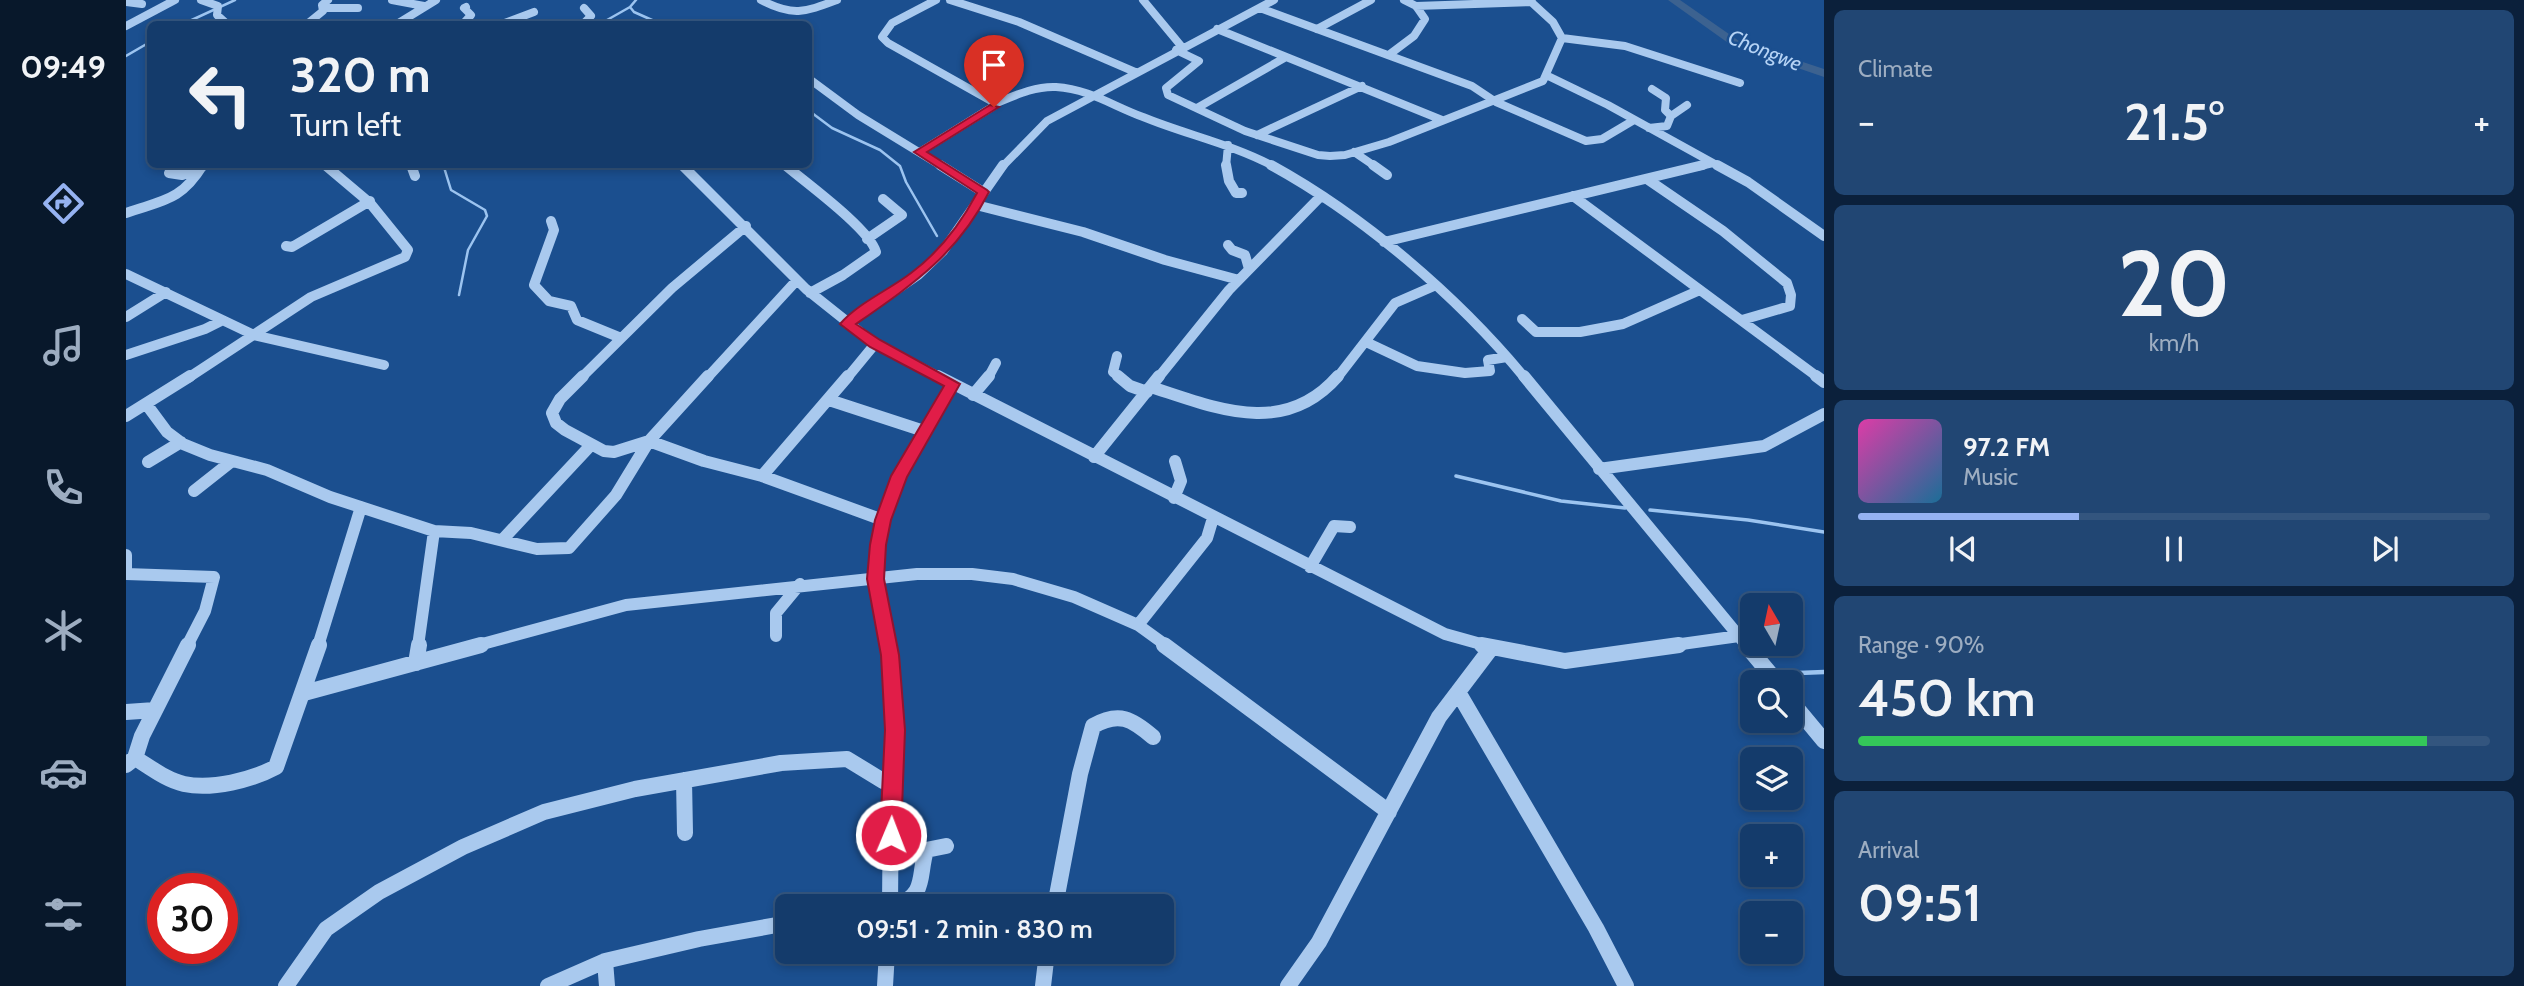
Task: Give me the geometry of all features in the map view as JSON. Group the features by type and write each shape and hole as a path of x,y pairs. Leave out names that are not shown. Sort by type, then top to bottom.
{"street":[{"path":"126,26 175,0"},
{"path":"201,0 218,6 217,15 224,21"},
{"path":"392,0 427,4"},
{"path":"402,21 436,0"},
{"path":"761,0 789,14 807,11 837,0"},
{"path":"936,0 892,23 882,37 994,104"},
{"path":"952,0 1019,22 1135,72"},
{"path":"1143,0 1179,49 1199,61 1166,91 1245,131 1318,155 1354,152 1389,142 1535,86 1546,75 1562,38"},
{"path":"1252,0 1262,7 1317,29 1472,86 1496,102 1586,141 1602,139 1634,120"},
{"path":"847,324 918,275 943,251 983,192 1026,138 1047,121 1274,0"},
{"path":"1317,29 1371,0"},
{"path":"1390,54 1420,29 1425,19 1416,6 1404,0"},
{"path":"1416,6 1531,1 1553,22 1562,38"},
{"path":"126,2 142,4"},
{"path":"310,21 326,4 358,8"},
{"path":"466,7 464,8 471,15 466,21"},
{"path":"584,8 591,16 586,21"},
{"path":"510,21 534,12"},
{"path":"414,13 431,15"},
{"path":"1217,29 1443,120"},
{"path":"1562,38 1581,37 1623,44 1724,80 1740,83"},
{"path":"1197,108 1286,57"},
{"path":"1546,75 1748,182 1824,236"},
{"path":"812,81 858,115 983,192"},
{"path":"1257,135 1362,86"},
{"path":"994,104 1032,89 1056,87 1094,94 1142,117 1229,145 1291,176 1384,242 1454,303 1507,357 1767,670"},
{"path":"1652,89 1666,98 1665,110 1671,116"},
{"path":"920,152 993,109 994,104"},
{"path":"1649,128 1667,126 1671,116 1687,106"},
{"path":"1242,193 1236,193 1226,178 1224,165 1229,145 1245,131"},
{"path":"1354,152 1387,175"},
{"path":"1384,242 1713,163"},
{"path":"169,173 176,177 199,168"},
{"path":"126,213 179,195 191,185 202,168"},
{"path":"126,416 147,405 311,297 405,257 408,250 390,223 370,201 328,168"},
{"path":"412,168 415,176"},
{"path":"685,168 813,295 875,344 1445,634 1492,647 1565,661 1739,636"},
{"path":"780,301 813,295 876,251 867,239 787,168"},
{"path":"1647,180 1723,231 1787,283 1791,295 1790,306 1742,320"},
{"path":"1094,457 1239,280 1321,196"},
{"path":"1573,196 1824,382"},
{"path":"867,239 902,215 883,199"},
{"path":"286,246 292,247 370,201"},
{"path":"976,205 1083,232 1165,260 1239,280"},
{"path":"551,221 554,230 534,285 549,301 571,306 577,320 621,338"},
{"path":"746,226 672,288 560,399 552,413 556,423 591,444 614,452 649,441 704,461 762,476 883,520"},
{"path":"1228,245 1232,250 1245,255 1249,270"},
{"path":"126,274 254,335 384,365"},
{"path":"147,405 167,432 181,442 211,455 267,470 361,507 434,531 471,533 537,549 569,548 616,495 649,441 797,280"},
{"path":"1117,356 1113,372 1130,386 1241,413 1279,415 1311,402 1346,369 1396,302 1434,286"},
{"path":"1522,319 1536,332 1586,332 1617,326 1649,315 1700,290"},
{"path":"126,317 166,292"},
{"path":"126,355 205,329 221,321"},
{"path":"1366,342 1417,366 1445,371 1490,371 1488,360 1507,357"},
{"path":"762,476 875,344"},
{"path":"973,395 992,373 996,363"},
{"path":"889,894 895,730 890,655 876,579 883,520 899,476 953,384"},
{"path":"829,400 924,432"},
{"path":"1599,469 1764,446 1824,414"},
{"path":"148,462 181,442"},
{"path":"503,539 591,444"},
{"path":"194,491 232,461"},
{"path":"1174,498 1181,481 1175,461"},
{"path":"126,555 126,572 199,575 215,579 205,611 130,761 186,785 225,781 269,772 281,756 304,693 361,507"},
{"path":"1138,625 1207,538 1213,518"},
{"path":"1310,566 1334,526 1350,527"},
{"path":"416,663 434,531"},
{"path":"304,693 626,605 800,584 917,574 972,573 1013,579 1074,597 1138,625 1389,812"},
{"path":"776,636 774,615 778,606 800,584"},
{"path":"1287,986 1319,942 1439,717 1492,647"},
{"path":"1458,692 1597,928 1626,986"},
{"path":"126,712 155,710"},
{"path":"1057,894 1080,774 1093,726 1108,716 1120,715 1134,720 1153,737"},
{"path":"1803,715 1824,741"},
{"path":"286,986 326,929 379,892 463,848 544,812 635,789 781,763 847,759 883,781 892,780"},
{"path":"684,780 685,833"},
{"path":"917,894 926,850 946,846"},
{"path":"548,986 606,961 699,939 775,925"},
{"path":"606,961 607,986"},
{"path":"885,986 886,964"},
{"path":"1043,986 1046,964"}],"waterway":[{"path":"190,21 235,0"},
{"path":"630,7 636,0"},
{"name":"Chongwe","path":"1673,0 1735,43 1824,73"},
{"path":"605,21 630,7"},
{"path":"630,7 634,12 654,21"},
{"path":"126,56 147,44"},
{"path":"812,113 832,128 880,150 900,166 906,182 937,236"},
{"path":"444,168 451,190 485,210 487,216 468,250 459,295"},
{"path":"1456,476 1561,501 1625,508"},
{"path":"1650,510 1748,520 1824,532"},
{"path":"1803,673 1824,672"}],"route":[{"path":"891,835 895,730 890,655 876,579 878,545 883,520 899,476 953,384 875,344 847,324 883,302 918,275 943,251 976,205 983,192 920,152 994,107"}]}
